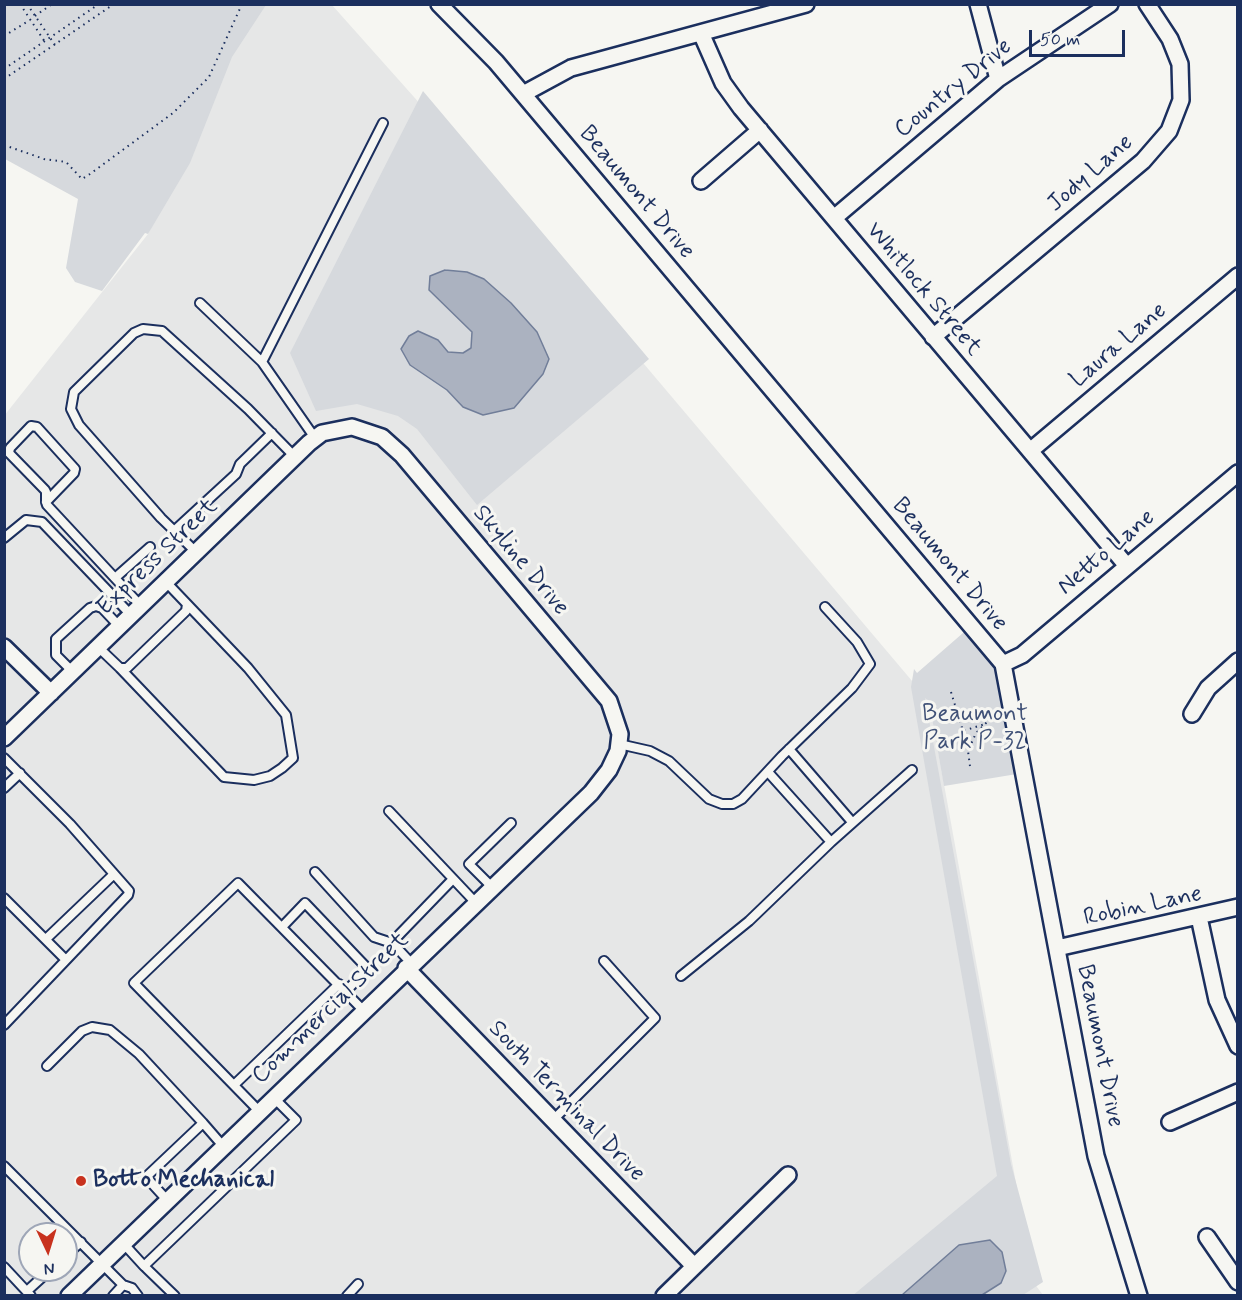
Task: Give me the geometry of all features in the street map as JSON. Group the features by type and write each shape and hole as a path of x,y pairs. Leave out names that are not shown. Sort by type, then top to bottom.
{"street":[{"name":"Beaumont Drive","path":"439,4 496,62 1003,664 1096,1156 1139,1296"},
{"path":"523,94 571,68 806,4"},
{"path":"978,4 998,79"},
{"name":"Country Drive","path":"834,218 998,79 1110,4"},
{"name":"Jody Lane","path":"933,337 1143,161 1169,131 1181,100 1180,64 1170,39 1147,4"},
{"name":"Whitlock Street","path":"701,33 723,83 760,130 1127,566"},
{"path":"701,181 760,130"},
{"name":"Laura Lane","path":"1030,451 1238,276"},
{"name":"Express Street","path":"4,738 315,438 322,433 352,427"},
{"name":"Skyline Drive","path":"352,427 382,437 402,455 609,701 618,723 619,748"},
{"name":"Netto Lane","path":"1003,664 1022,655 1238,473"},
{"path":"4,647 51,693"},
{"path":"1192,714 1208,688 1238,661"},
{"name":"Commercial Street","path":"69,1296 409,965 591,793 609,770 619,748"},
{"name":"Robin Lane","path":"1057,948 1238,907"},
{"path":"1199,917 1217,1000 1238,1046"},
{"name":"South Terminal Drive","path":"409,965 552,1121 694,1266"},
{"path":"1170,1122 1238,1092"},
{"path":"664,1296 788,1175"},
{"path":"1207,1237 1238,1282"}],"lane":[{"path":"262,362 383,123"},
{"path":"200,303 262,362 315,438"},
{"path":"195,552 79,425 71,409 74,392 134,333 152,329 162,331 295,457"},
{"path":"46,502 74,473 75,469 37,427 32,426 9,450 45,490 46,502 115,578 135,610"},
{"path":"174,531 236,474 240,464 272,433"},
{"path":"4,538 26,520 42,522 135,610"},
{"path":"115,578 150,547"},
{"path":"99,647 224,777 254,780 270,776 293,758 286,715 248,668 166,582"},
{"path":"120,668 127,668 186,611 187,604"},
{"path":"73,672 56,655 56,639 90,608 96,606 102,608 119,626"},
{"path":"619,748 650,750 669,761 709,799 722,804 733,804 742,799 789,749 852,688 870,664 857,642 825,607"},
{"path":"789,749 852,822"},
{"path":"4,758 70,824 129,891 128,896 4,1025"},
{"path":"681,976 749,921 852,822 912,770"},
{"path":"768,772 831,843"},
{"path":"4,788 20,773"},
{"path":"389,811 475,903"},
{"path":"492,887 469,864 511,823"},
{"path":"315,872 374,936 395,944 409,965"},
{"path":"46,939 114,874"},
{"path":"395,944 395,939 400,932 453,879"},
{"path":"259,1111 134,983 238,883 363,1010"},
{"path":"4,898 66,960"},
{"path":"282,927 305,903 368,969 346,991"},
{"path":"552,1121 655,1018 604,961"},
{"path":"234,1084 339,984"},
{"path":"47,1066 82,1031 92,1028 110,1030 139,1054 223,1146"},
{"path":"144,1266 296,1120 273,1097"},
{"path":"167,1200 146,1177 203,1123"},
{"path":"4,1166 123,1285 138,1296"},
{"path":"123,1243 176,1296"},
{"path":"4,1267 29,1293"},
{"path":"346,1296 358,1284"},
{"path":"112,1296 123,1285"}],"path":[{"path":"20,4 45,42"},
{"path":"27,4 55,45"},
{"path":"35,16 52,4"},
{"path":"4,69 99,4"},
{"path":"4,79 114,4"},
{"path":"4,145 44,159 66,162 82,179 172,113 209,77 242,4"},
{"path":"4,36 30,20"},
{"path":"951,692 963,730 987,723"},
{"path":"970,766 968,751 976,733 997,711 1011,707"}],"shaded area":[{"path":"252,5 332,5 496,189 929,701 1034,1283 1043,1295 5,1295 4,416 148,234"},
{"path":"445,270 467,272 484,279 511,303 537,332 549,359 543,374 514,408 483,415 463,407 447,390 410,365 401,349 409,336 418,331 438,340 448,352 463,353 471,348 472,332 429,290 430,276"},
{"path":"990,1240 1002,1252 1006,1271 1001,1283 982,1295 902,1295 959,1245"}],"green space":[{"path":"5,4 266,5 232,57 190,163 148,234 145,233 102,291 75,282 66,268 78,199 5,159"},
{"path":"423,91 649,359 477,505 417,429 398,416 357,404 316,411 290,353","holes":["467,272 484,280 511,303 543,374 514,408 463,407 447,390 438,340 448,352 463,353 471,348 472,332 453,311"]},
{"name":"Beaumont Park P-32","path":"971,626 1003,664 1023,773 944,786 929,701 925,698 1011,1164 1043,1282 1023,1295 982,1295 1001,1283 959,1245 902,1295 852,1296 997,1176 911,687 914,669 917,673"}],"place":[{"name":"Botto Mechanical","path":"81,1181"}]}
